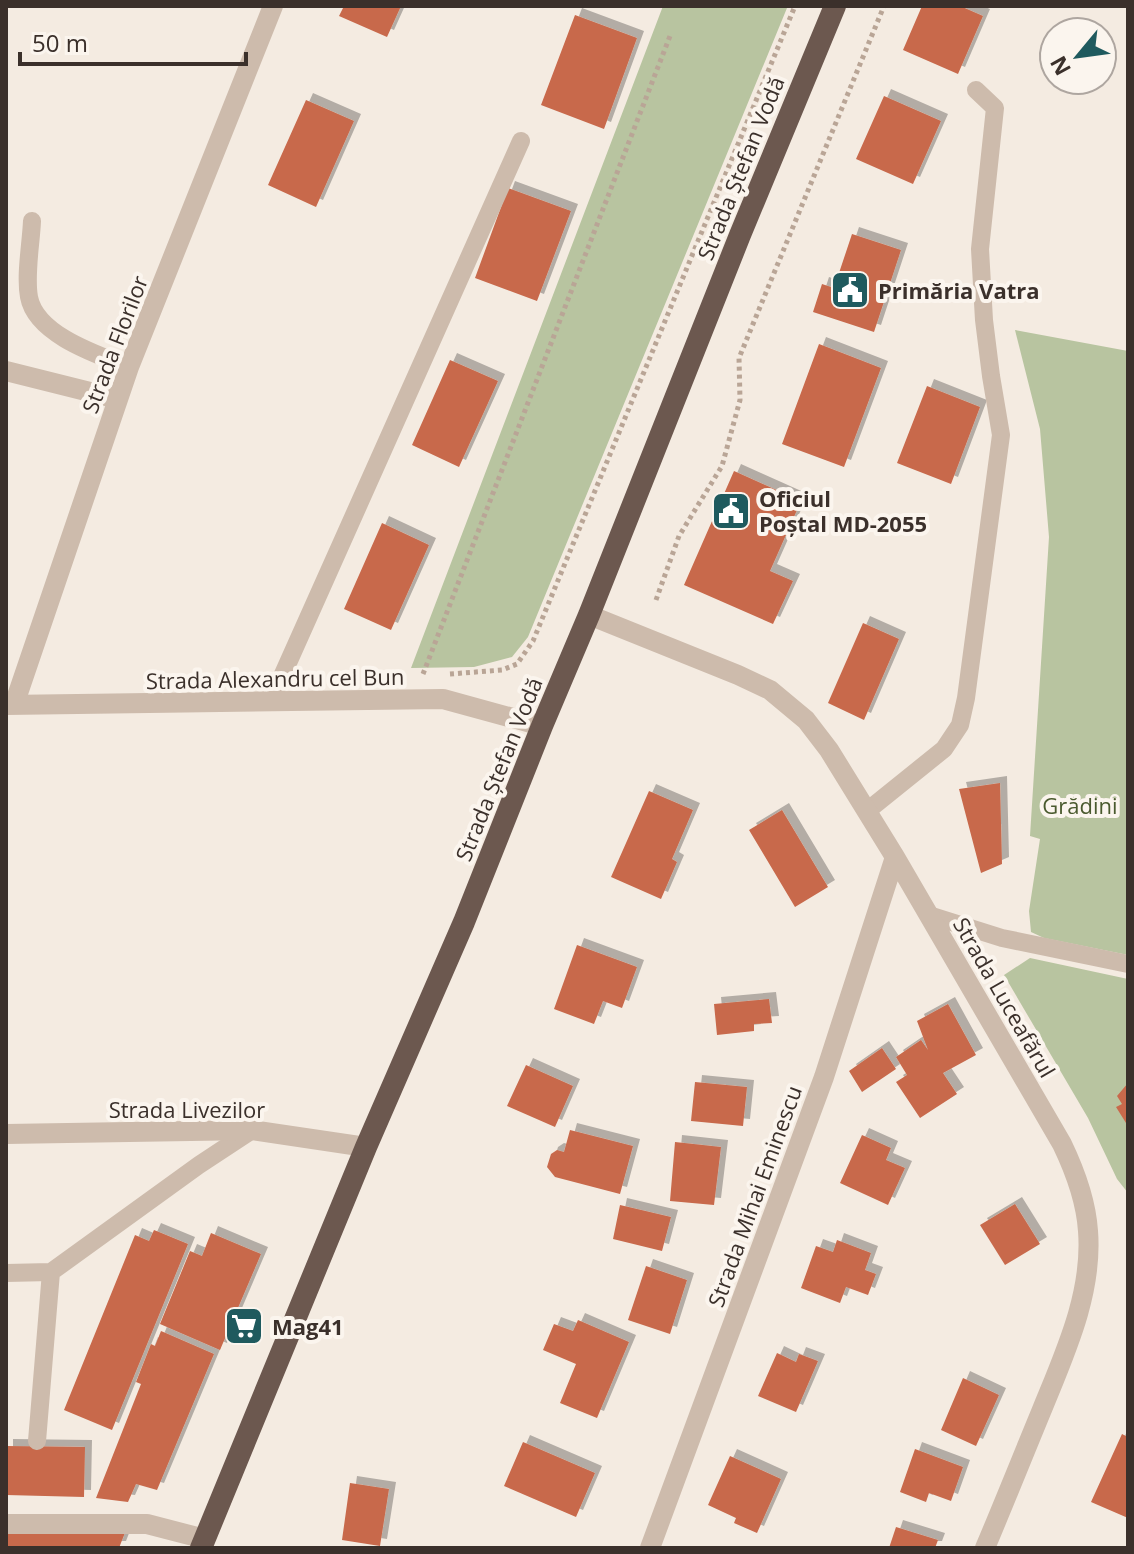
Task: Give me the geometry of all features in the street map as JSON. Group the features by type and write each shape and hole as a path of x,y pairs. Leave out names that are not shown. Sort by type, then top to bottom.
{"highway":[{"name":"Strada Ștefan Vodă","path":"203,1544 366,1147 464,922 835,6"}],"street":[{"name":"Strada Florilor","path":"10,705 129,367 273,6"},
{"path":"6,371 118,399"},
{"name":"Strada Luceafărul","path":"589,615 770,690 806,720 829,750 895,857 1075,1170 1088,1231 1088,1270 1062,1360 985,1548"},
{"name":"Strada Alexandru cel Bun","path":"10,705 443,699 542,726"},
{"name":"Strada Mihai Eminescu","path":"650,1548 824,1077 895,857"},
{"name":"Strada Livezilor","path":"6,1134 252,1130 366,1147"},
{"path":"6,1524 147,1524 203,1544"}],"lane":[{"path":"867,811 944,749 960,725 966,698 1001,435 984,320 980,249 995,108 976,90"},
{"path":"271,701 521,141"},
{"path":"32,221 29,298 37,314 49,328 87,351 129,367"},
{"path":"929,915 1002,938 1128,964"},
{"path":"6,1273 51,1272 252,1130"},
{"path":"37,1441 51,1272"}],"path":[{"path":"446,674 502,670 517,664 533,641 795,6"},
{"path":"656,600 679,536 722,466 740,400 739,358 884,6"},
{"path":"435,674 423,674 670,36"}],"green space":[{"path":"663,6 787,8 528,637 512,657 474,667 411,668"},
{"name":"Grădini","path":"1015,330 1128,351 1128,955 1044,938 1031,932 1029,911 1040,839 1030,836 1049,537 1040,429"},
{"path":"1030,958 1128,979 1128,1193 1117,1179 1088,1118 1004,975"}],"building":[{"path":"344,6 401,6 387,37 339,16"},
{"path":"922,6 960,6 983,16 958,74 903,50"},
{"path":"575,15 637,38 604,129 541,105"},
{"path":"884,96 941,121 913,184 856,159"},
{"path":"306,100 354,121 316,207 268,185"},
{"path":"508,188 571,211 537,301 475,278"},
{"path":"852,234 901,250 874,332 813,312 822,284 834,288"},
{"path":"819,344 881,368 844,467 782,444"},
{"path":"450,360 498,381 459,467 412,445"},
{"path":"927,386 980,407 951,484 897,463"},
{"path":"734,471 801,501 770,571 793,581 773,624 684,585"},
{"path":"382,523 429,545 391,630 344,609"},
{"path":"863,623 899,639 864,720 828,703"},
{"path":"1000,783 1002,864 981,873 959,789"},
{"path":"649,791 693,810 672,859 677,862 661,899 611,877"},
{"path":"782,810 828,887 795,907 749,830"},
{"path":"577,945 637,967 622,1008 603,1001 594,1024 554,1009"},
{"path":"769,999 772,1023 754,1024 754,1031 717,1035 714,1004"},
{"path":"948,1004 976,1055 943,1073 957,1094 920,1118 896,1082 907,1075 896,1057 921,1040 928,1050 917,1021"},
{"path":"882,1048 896,1069 862,1092 849,1071"},
{"path":"526,1065 573,1086 555,1127 507,1106"},
{"path":"695,1082 747,1087 743,1126 691,1121"},
{"path":"1128,1083 1126,1123 1116,1107 1122,1104 1117,1096"},
{"path":"570,1130 633,1146 620,1194 555,1177 547,1167 551,1154 557,1150 564,1152"},
{"path":"862,1135 891,1148 886,1160 905,1168 888,1205 840,1183"},
{"path":"675,1142 721,1147 714,1205 670,1201"},
{"path":"1015,1204 1040,1244 1005,1265 980,1225"},
{"path":"620,1205 671,1217 662,1251 613,1239"},
{"path":"154,1230 188,1244 112,1430 64,1410 135,1235 149,1241"},
{"path":"211,1233 261,1254 220,1350 160,1324 190,1251 202,1256"},
{"path":"837,1240 871,1253 865,1270 876,1274 868,1295 846,1287 840,1303 801,1288 816,1246 833,1252"},
{"path":"646,1266 687,1280 670,1334 628,1320"},
{"path":"578,1320 629,1342 597,1418 560,1403 576,1364 543,1350 554,1324 573,1331"},
{"path":"161,1331 214,1354 157,1490 136,1484 128,1502 96,1498 141,1384 136,1382 151,1344 155,1346"},
{"path":"777,1353 796,1362 799,1354 818,1361 796,1412 758,1396"},
{"path":"963,1378 999,1395 976,1446 941,1430"},
{"path":"1122,1434 1128,1437 1128,1518 1091,1502"},
{"path":"523,1442 595,1473 576,1517 504,1486"},
{"path":"6,1446 85,1447 84,1497 6,1495"},
{"path":"915,1449 963,1467 951,1501 929,1493 926,1502 900,1492"},
{"path":"730,1456 781,1479 757,1533 734,1523 736,1518 708,1505"},
{"path":"350,1483 389,1489 380,1546 342,1540"},
{"path":"896,1527 938,1540 935,1548 889,1548"},
{"path":"126,1530 119,1548 6,1548 6,1531"}],"place":[{"name":"Primăria Vatra","path":"850,290"},
{"name":"Oficiul Poștal MD-2055","path":"731,511"},
{"name":"Mag41","path":"244,1326"}]}
